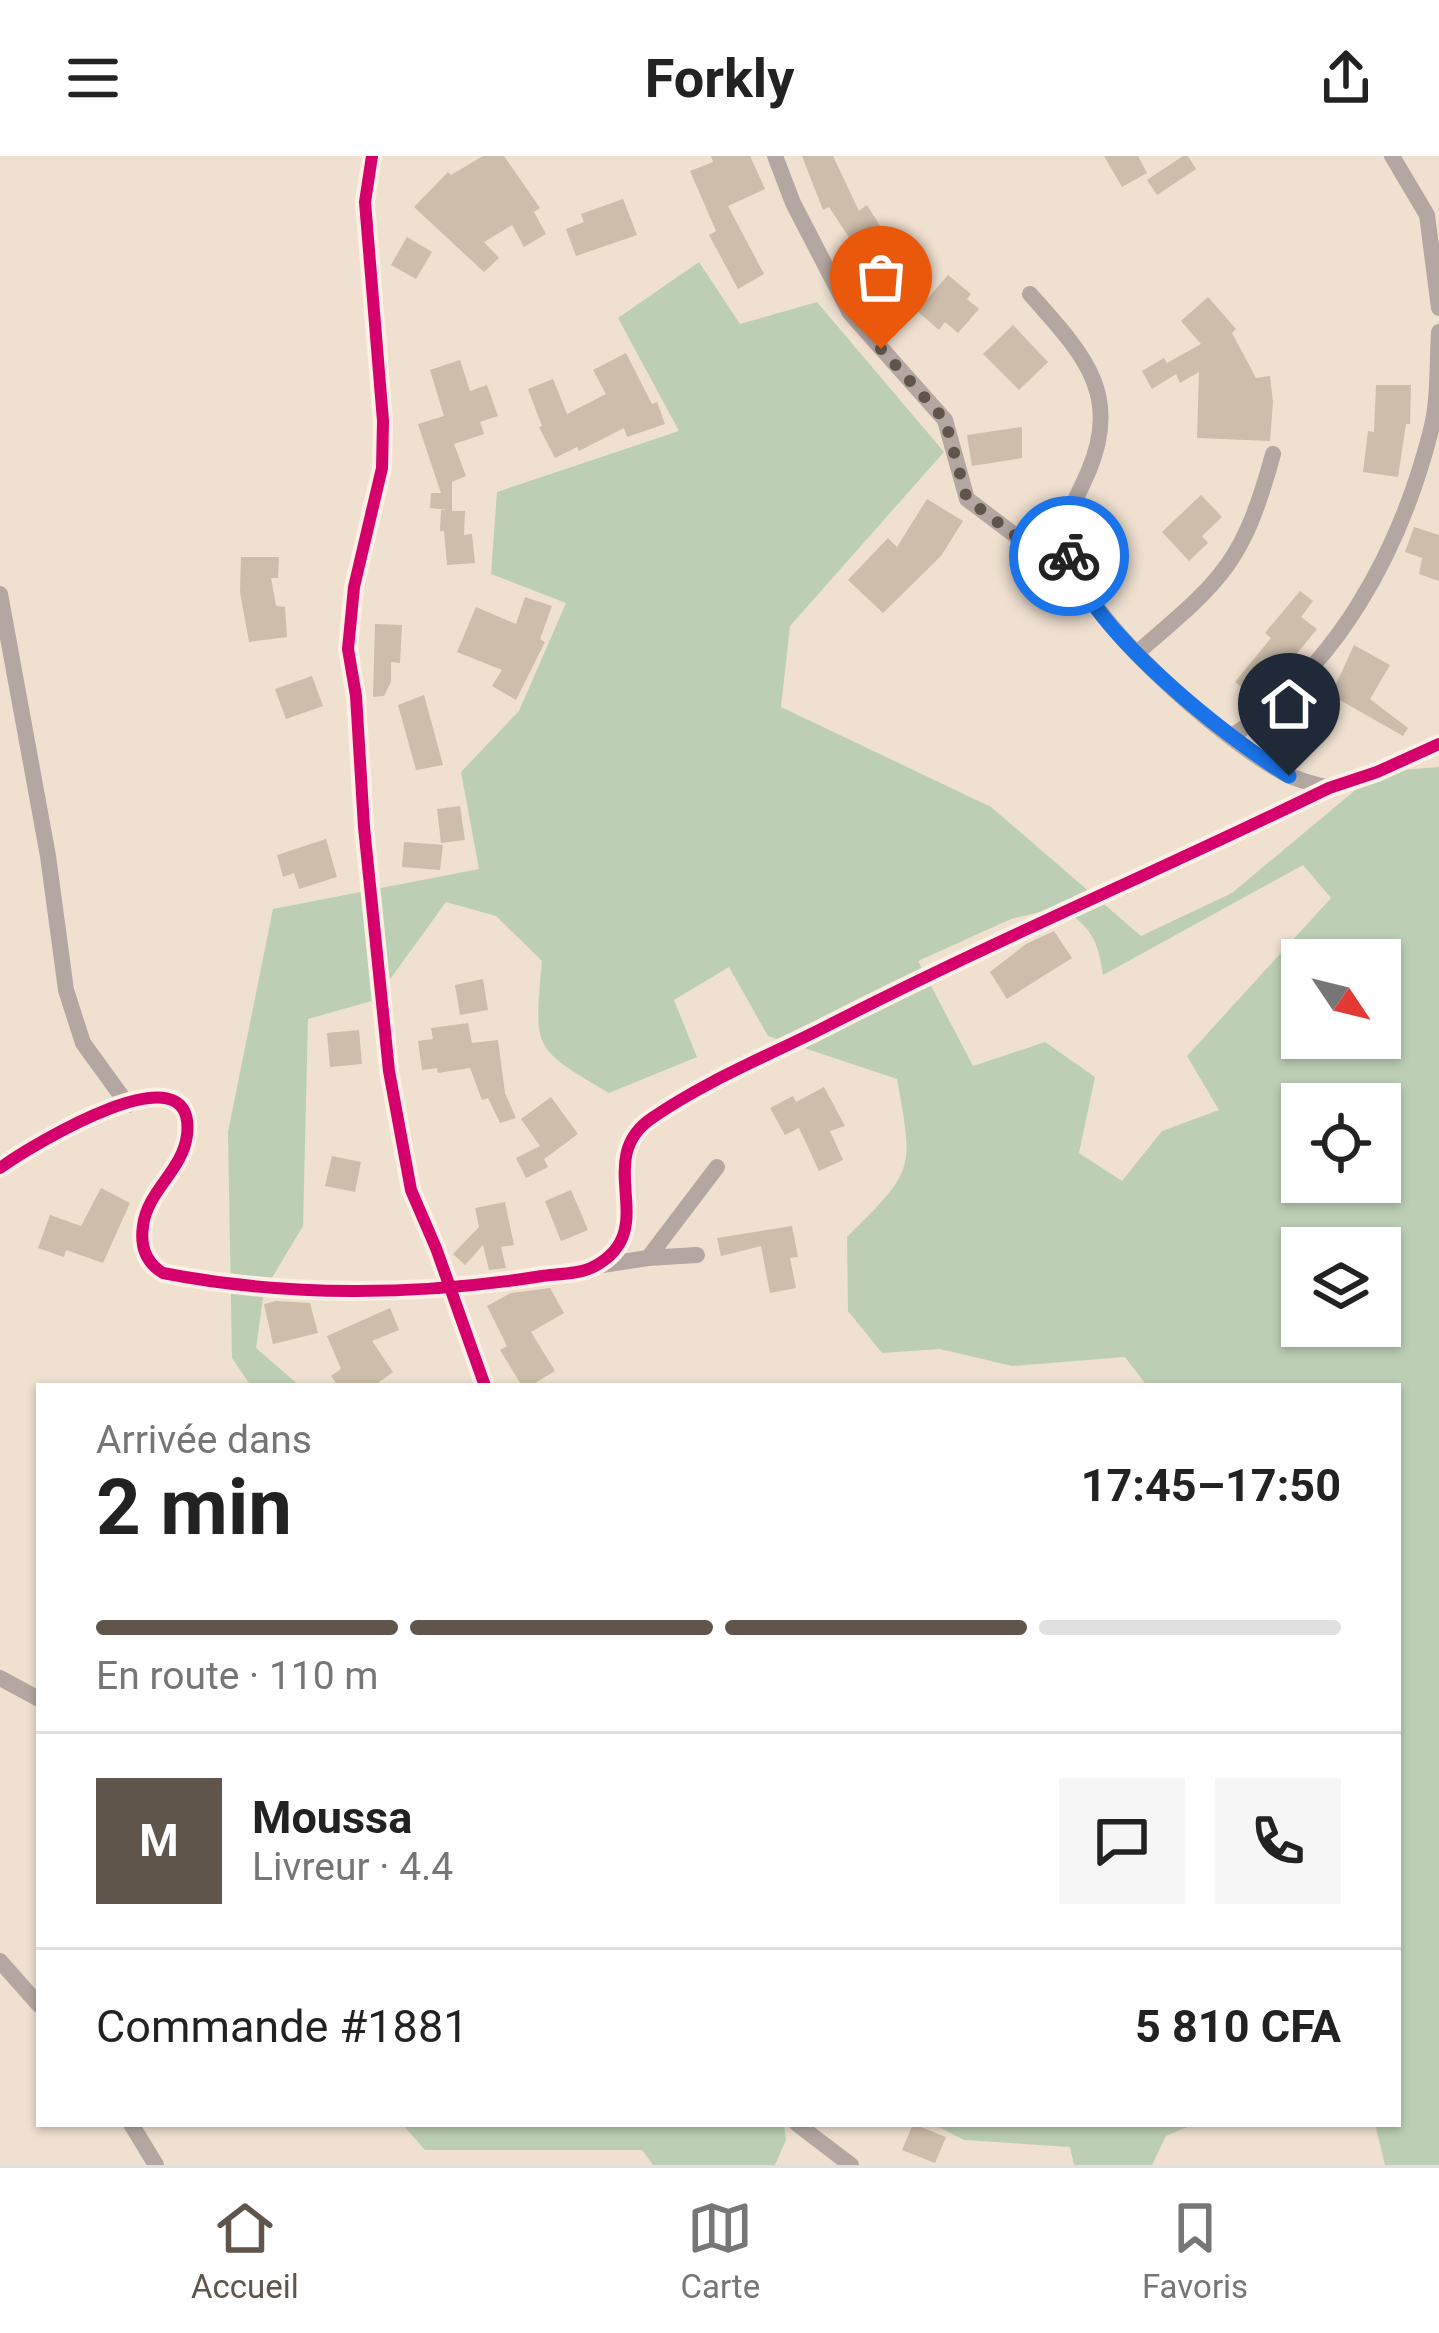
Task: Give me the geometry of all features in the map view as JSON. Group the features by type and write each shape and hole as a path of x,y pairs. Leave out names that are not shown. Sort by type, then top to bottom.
{"street":[{"path":"372,156 365,202 383,421 382,468 354,587 348,649 356,697 364,827 388,1071 411,1190 484,1383"},
{"path":"775,156 850,313 945,420 967,499 1020,539 1064,538"},
{"path":"1391,156 1427,215 1439,308"},
{"path":"1030,294 1082,355 1096,382 1102,412 1100,443 1064,538 1073,573 1088,599 1170,686 1232,736 1289,776 1329,788"},
{"path":"1232,736 1287,697 1349,622 1380,571 1431,431 1439,332"},
{"path":"1138,652 1204,597 1224,574 1247,538 1273,454"},
{"path":"0,594 48,856 66,990 83,1043 128,1105"},
{"path":"595,1266 619,1244 629,1226 622,1166 626,1147 650,1120 756,1059 911,983 1329,788 1439,743"},
{"path":"0,1168 45,1138 153,1095 167,1096 178,1101 188,1115 187,1139 143,1221 142,1246 150,1265 163,1273 307,1292 486,1285 648,1258 697,1255"},
{"path":"648,1258 717,1167"},
{"path":"0,1678 36,1697"},
{"path":"0,1961 36,2002"},
{"path":"132,2127 157,2165"},
{"path":"801,2127 851,2165"}],"green space":[{"path":"699,262 740,324 817,302 944,452 790,626 781,707 991,807 1141,936 1232,893 1377,772 1439,767 1439,2165 1385,2165 1376,2127 1401,2127 1401,1383 1145,1383 1125,1357 1012,1366 940,1349 882,1353 848,1311 847,1237 885,1197 903,1168 906,1134 897,1079 768,1036 729,967 674,1000 697,1057 609,1093 565,1066 544,1044 538,1013 542,961 496,916 446,902 375,1000 308,1019 303,1226 264,1291 256,1348 297,1383 249,1383 232,1358 228,1132 273,909 479,869 461,772 519,711 566,603 491,574 497,492 679,431 618,318","holes":["1303,865 1331,898 1294,939 1401,939 1401,1059 1281,1059 1281,953 1187,1056 1219,1110 1162,1131 1122,1181 1079,1153 1095,1077 1045,1042 973,1066 918,961 1011,919 1061,907 1091,935 1103,975"]},
{"path":"405,2127 784,2127 786,2140 775,2165 653,2165 642,2150 425,2150"},
{"path":"939,2127 1187,2127 1166,2136 1152,2165 1074,2165 1070,2147 964,2140"}],"building":[{"path":"483,156 504,156 540,208 534,212 546,234 524,247 512,225 484,242 499,258 484,272 414,207 448,172 451,175"},
{"path":"711,156 750,156 765,189 728,206 764,274 738,289 709,235 716,231 690,171 713,162"},
{"path":"802,156 833,156 859,211 867,205 882,229 872,236 885,249 850,285 842,271 860,254 829,207 823,210"},
{"path":"1104,156 1138,156 1147,173 1122,187"},
{"path":"1183,156 1196,169 1157,195 1147,180"},
{"path":"623,199 637,235 576,256 566,229 584,222 581,214"},
{"path":"407,237 432,252 416,279 391,265"},
{"path":"948,275 971,294 967,299 979,309 958,333 945,322 939,330 917,311"},
{"path":"1208,297 1236,329 1232,333 1256,378 1270,376 1270,441 1197,438 1199,372 1180,383 1176,374 1152,389 1142,371 1201,344 1181,321"},
{"path":"1013,325 1048,362 1019,390 983,354"},
{"path":"626,353 665,424 627,437 624,428 555,458 539,427 528,389 553,379 567,414 606,394 593,370"},
{"path":"460,360 470,391 487,385 498,416 480,422 484,434 454,444 466,476 452,482 452,511 465,511 464,535 472,534 475,563 447,565 444,531 440,531 441,510 448,510 430,508 431,493 441,493 418,424 444,416 430,370"},
{"path":"1376,385 1411,385 1410,424 1406,424 1398,477 1363,472 1368,431 1374,432"},
{"path":"1022,427 1022,458 972,466 967,435"},
{"path":"1201,495 1222,517 1202,536 1208,543 1189,561 1162,532"},
{"path":"927,499 963,521 941,556 883,613 848,580 888,538 897,547"},
{"path":"1414,527 1439,535 1439,581 1419,574 1422,558 1405,552"},
{"path":"241,557 279,557 278,578 271,578 276,606 285,607 287,637 249,642 240,592"},
{"path":"1300,591 1313,601 1301,617 1317,629 1258,701 1235,682 1271,638 1265,633"},
{"path":"525,597 552,606 540,639 545,642 516,700 492,686 502,670 457,652 476,607 516,624"},
{"path":"375,624 402,625 400,663 391,662 391,682 384,696 373,697"},
{"path":"1354,645 1390,665 1370,699 1408,728 1403,736 1331,695"},
{"path":"312,676 323,706 286,719 275,689"},
{"path":"424,695 443,765 416,770 398,705"},
{"path":"460,806 465,840 441,843 437,809"},
{"path":"326,839 337,877 299,889 294,873 283,877 277,855"},
{"path":"404,842 443,845 440,870 402,867"},
{"path":"1054,931 1072,958 1007,999 990,972 1026,944"},
{"path":"483,979 488,1010 460,1015 455,985"},
{"path":"468,1023 472,1043 498,1040 505,1093 516,1118 500,1123 488,1098 482,1100 470,1068 438,1073 437,1068 422,1070 418,1041 433,1039 431,1028"},
{"path":"359,1030 362,1064 330,1067 327,1033"},
{"path":"824,1087 845,1126 830,1131 843,1160 819,1171 799,1128 785,1135 770,1108 793,1096 796,1102"},
{"path":"551,1097 578,1134 544,1159 548,1167 526,1178 516,1158 540,1146 521,1119"},
{"path":"332,1156 361,1162 355,1192 325,1186"},
{"path":"101,1188 130,1203 103,1263 66,1250 64,1257 38,1248 50,1215 81,1226"},
{"path":"571,1190 588,1230 561,1241 545,1201"},
{"path":"505,1202 514,1245 501,1247 506,1268 489,1270 483,1245 465,1265 453,1254 479,1227 475,1208"},
{"path":"792,1226 798,1257 790,1258 796,1288 770,1293 761,1246 721,1256 717,1238"},
{"path":"550,1288 564,1313 531,1332 555,1371 535,1383 520,1383 500,1350 507,1346 487,1306 511,1293"},
{"path":"310,1303 318,1333 273,1344 264,1304"},
{"path":"390,1308 399,1330 372,1341 393,1372 378,1383 336,1383 331,1376 341,1369 327,1336"},
{"path":"912,2127 946,2137 935,2163 902,2150"}],"cycle path":[{"path":"372,156 365,202 383,421 382,468 354,587 348,649 356,696 364,827 389,1071 411,1190 484,1383"},
{"path":"0,1168 108,1109 140,1099 166,1098 183,1109 187,1135 179,1159 151,1202 142,1233 148,1259 163,1273 257,1286 352,1291 495,1283 583,1271 614,1251 624,1233 626,1154 635,1135 673,1104 1016,934 1329,788 1439,744"}],"way so far":[{"path":"881,349 945,420 967,499 1020,539 1064,538 1069,556"}],"route":[{"path":"1069,556 1088,599 1170,686 1256,756 1289,776"}]}
